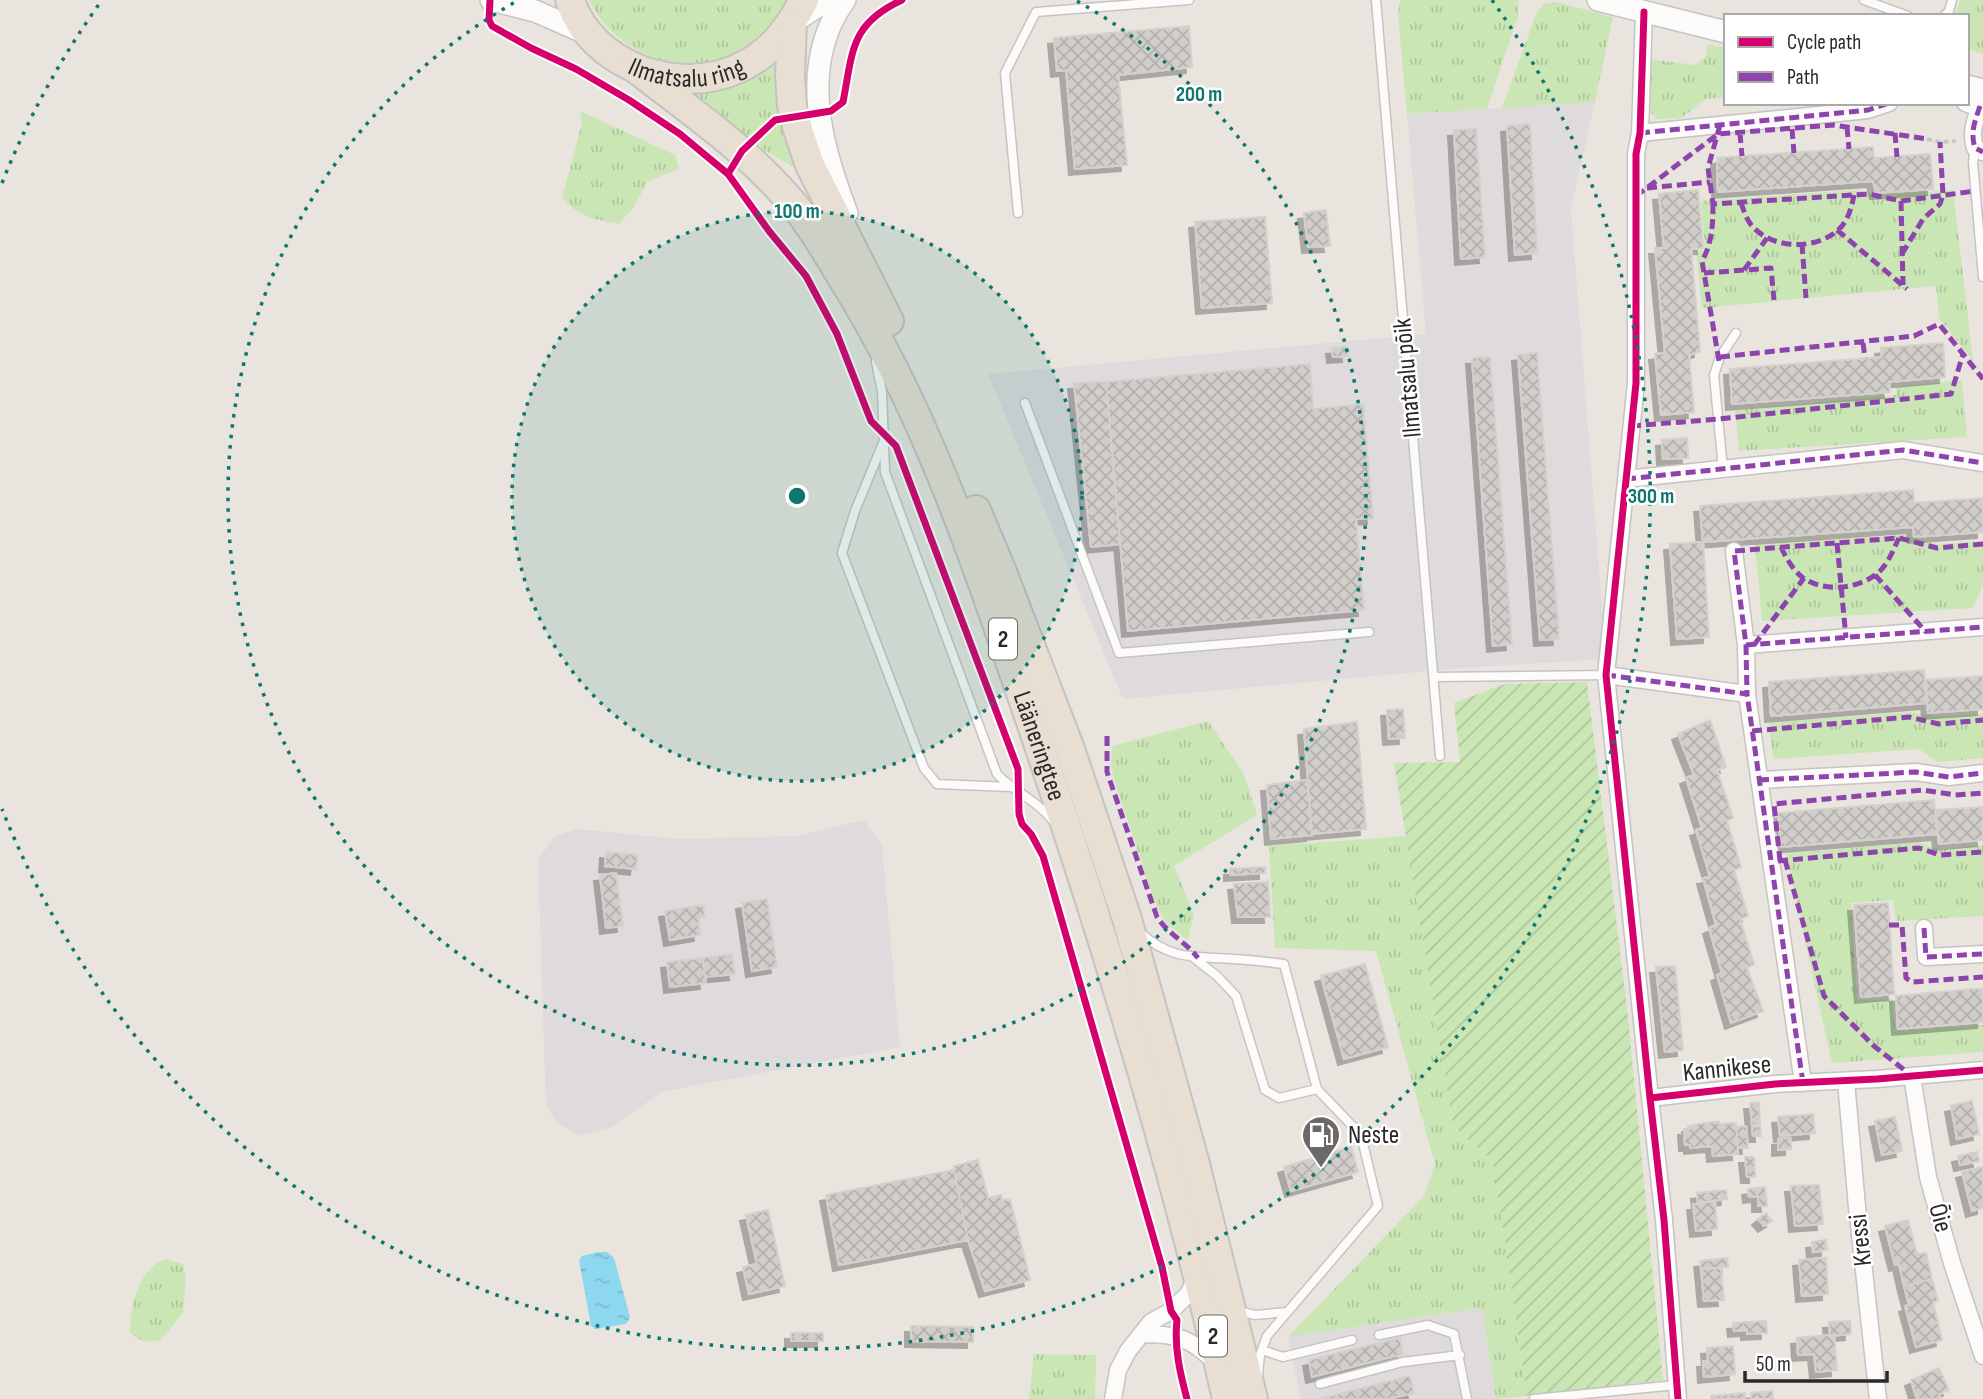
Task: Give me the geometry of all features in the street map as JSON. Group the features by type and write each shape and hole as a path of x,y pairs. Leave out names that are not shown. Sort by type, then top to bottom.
{"highway":[{"name":"Ilmatsalu ring","path":"570,0 590,35 611,54 635,68 669,79 704,79 739,69 769,50 798,12"},
{"name":"Lääneringtee","path":"798,12 790,76 792,106 798,130 810,165 940,426 1002,572 1070,749 1127,919 1233,1310 1253,1399"},
{"name":"Lääneringtee","path":"635,68 742,152 797,209 876,332 923,428 963,527 1074,853 1126,1016 1197,1274 1227,1399"}],"street":[{"path":"491,0 535,11 590,35"},
{"path":"798,12 828,0"},
{"path":"845,0 835,14 822,43 819,113 823,144 850,223 898,339"},
{"path":"1598,0 1724,32"},
{"path":"1644,12 1640,133 1636,154 1636,383 1606,675 1650,1098"},
{"path":"1978,101 1972,127 1979,150"},
{"path":"1640,133 1868,110 1883,105"},
{"path":"1626,479 1903,450 1983,463"},
{"path":"1734,551 1746,645 1747,694 1803,1083"},
{"path":"1746,645 1983,627"},
{"path":"1606,675 1747,694"},
{"path":"1759,780 1916,772 1949,777 1983,773"},
{"path":"1924,928 1926,957 1983,954"},
{"name":"Kannikese","path":"1677,1392 1664,1220 1650,1098 1803,1083 1983,1070"},
{"name":"Õie","path":"1912,1076 1928,1177 1952,1263 1983,1356"},
{"name":"Kressi","path":"1846,1081 1878,1399"},
{"path":"1113,1399 1118,1370 1128,1351 1151,1322 1171,1311 1189,1293 1197,1274"},
{"path":"1142,1334 1182,1338 1199,1346 1219,1366"}],"lane":[{"path":"1018,213 1005,73 1036,12 1189,0"},
{"name":"Ilmatsalu põik","path":"1376,0 1440,756"},
{"path":"1864,0 1902,14"},
{"path":"1979,150 1973,162 1983,277"},
{"path":"846,284 871,345"},
{"path":"1723,469 1714,375 1720,357 1736,333"},
{"path":"876,358 882,392 885,472 997,774 1010,787"},
{"path":"1025,403 1119,653 1369,632"},
{"path":"884,440 855,511 842,553 924,768 936,785 1018,789 1040,806 1074,853"},
{"path":"1434,677 1606,675"},
{"path":"1127,919 1167,952 1194,958 1232,958 1284,964 1317,1089 1362,1135 1378,1206 1268,1336 1262,1350 1258,1374 1261,1399"},
{"path":"1194,958 1236,996 1265,1090 1279,1098 1317,1089"},
{"path":"1197,1274 1214,1294 1233,1310 1255,1315 1287,1312"},
{"path":"1379,1335 1429,1325 1454,1334 1468,1399"},
{"path":"1262,1350 1283,1357 1352,1340"},
{"path":"1320,1384 1404,1362 1460,1355"},
{"path":"1534,1399 1677,1392"}],"shaded area":[{"path":"1595,102 1571,209 1606,659 1462,668 1123,699 988,374 1426,334 1407,114"},
{"path":"864,820 882,846 900,1047 661,1092 613,1127 579,1136 556,1122 546,1105 538,860 555,836 576,829 678,839 796,836"},
{"path":"1482,1308 1496,1399 1301,1399 1288,1337"}],"green space":[{"path":"589,0 790,0 772,29 748,49 721,61 691,64 661,60 632,47 608,27"},
{"path":"1400,0 1519,0 1518,16 1487,109 1407,114 1398,15"},
{"path":"1960,0 1983,0 1983,54 1969,50 1969,14 1956,14"},
{"path":"1556,2 1613,17 1595,102 1502,108 1536,14 1544,4"},
{"path":"1708,44 1724,48 1724,97 1705,99 1682,118 1656,119 1647,99 1650,59 1694,65 1705,58"},
{"path":"778,60 797,166 794,167 748,141 685,91"},
{"path":"580,111 675,155 679,169 648,181 633,208 619,224 581,213 562,198 582,124"},
{"path":"1857,190 1881,195 1953,190 1973,361 1939,318 1936,286 1702,308 1696,251 1705,250 1701,201"},
{"path":"1962,380 1967,437 1739,451 1735,410 1896,395 1896,387"},
{"path":"1904,535 1937,544 1983,541 1983,585 1973,608 1762,621 1755,544"},
{"path":"1587,682 1628,1017 1663,1380 1527,1396 1493,1161 1453,1126 1394,763 1460,762 1454,703 1505,684"},
{"path":"1911,712 1938,717 1983,714 1983,758 1937,762 1919,749 1773,759 1769,723"},
{"path":"1208,721 1244,774 1257,815 1174,866 1194,914 1188,940 1167,924 1156,905 1114,779 1111,767 1112,746"},
{"path":"1406,836 1453,1126 1493,1161 1527,1396 1496,1399 1482,1308 1288,1337 1424,1196 1435,1164 1376,951 1275,948 1269,846"},
{"path":"1920,842 1939,850 1983,845 1983,916 1896,921 1893,900 1851,903 1857,1000 1892,999 1895,1031 1983,1025 1983,1052 1832,1063 1786,854"},
{"path":"165,1259 183,1264 186,1279 183,1313 161,1340 144,1342 130,1333 134,1300 148,1272 155,1264"},
{"path":"1034,1354 1096,1355 1095,1399 1029,1399"}],"water":[{"path":"607,1252 614,1258 630,1317 626,1324 595,1329 591,1326 579,1260 582,1256"}],"building":[{"path":"1189,26 1192,67 1118,75 1127,165 1075,169 1066,70 1057,71 1054,38"},
{"path":"1530,124 1537,253 1515,255 1507,126"},
{"path":"1476,129 1485,257 1461,259 1454,130"},
{"path":"1873,147 1874,158 1930,154 1933,189 1876,193 1873,181 1718,192 1717,158"},
{"path":"1698,190 1703,248 1691,249 1700,351 1689,355 1694,412 1661,415 1655,354 1665,353 1655,248 1664,248 1659,194"},
{"path":"1326,210 1330,246 1308,247 1304,213"},
{"path":"1265,217 1272,303 1202,308 1195,222"},
{"path":"1943,343 1945,377 1889,382 1890,392 1732,404 1730,369 1882,357 1881,348"},
{"path":"1347,347 1348,356 1333,357 1332,348"},
{"path":"1537,353 1559,639 1540,640 1518,355"},
{"path":"1490,357 1512,644 1493,646 1472,358"},
{"path":"1310,364 1313,409 1363,404 1373,518 1356,519 1364,610 1128,631 1106,382"},
{"path":"1106,382 1120,544 1091,547 1074,383"},
{"path":"1687,438 1688,458 1663,459 1662,440"},
{"path":"1913,490 1914,503 1983,498 1983,532 1914,537 1913,527 1703,542 1700,506"},
{"path":"1703,542 1709,637 1677,639 1670,544"},
{"path":"1924,670 1926,703 1771,716 1769,682"},
{"path":"1983,676 1983,709 1928,713 1926,680"},
{"path":"1403,709 1405,738 1389,739 1387,710"},
{"path":"1710,720 1726,767 1717,770 1733,818 1727,821 1741,867 1734,870 1748,916 1740,919 1754,964 1747,968 1763,1011 1731,1023 1717,975 1722,973 1709,928 1716,925 1703,878 1710,877 1696,830 1702,828 1686,778 1694,775 1678,734"},
{"path":"1357,722 1366,829 1312,834 1304,729"},
{"path":"1307,780 1312,835 1271,839 1267,785"},
{"path":"1934,800 1937,834 1781,847 1778,813"},
{"path":"1983,807 1983,840 1939,844 1936,810"},
{"path":"606,852 638,855 636,869 605,866"},
{"path":"1265,867 1265,873 1230,875 1230,869"},
{"path":"616,873 623,926 606,928 600,875"},
{"path":"1268,882 1270,917 1238,917 1234,884"},
{"path":"767,899 777,967 752,971 742,903"},
{"path":"1888,903 1894,994 1861,997 1854,905"},
{"path":"703,905 705,917 698,918 700,935 670,940 665,911"},
{"path":"732,954 735,974 705,977 703,958"},
{"path":"703,958 706,983 670,987 667,962"},
{"path":"1365,964 1388,1047 1344,1059 1321,976"},
{"path":"1675,966 1683,1050 1665,1052 1656,967"},
{"path":"1983,989 1983,1022 1898,1029 1896,996"},
{"path":"1972,1101 1979,1134 1957,1139 1951,1106"},
{"path":"1750,1103 1759,1103 1760,1125 1752,1125"},
{"path":"1813,1114 1815,1133 1780,1136 1778,1117"},
{"path":"1895,1117 1902,1151 1882,1155 1875,1121"},
{"path":"1712,1122 1736,1123 1738,1154 1713,1156 1712,1146 1690,1148 1690,1145 1685,1145 1684,1129"},
{"path":"1746,1126 1748,1148 1738,1148 1736,1127"},
{"path":"1760,1126 1761,1136 1753,1136 1752,1127"},
{"path":"1791,1138 1791,1149 1778,1150 1778,1139"},
{"name":"Neste","path":"1351,1147 1358,1172 1291,1191 1284,1167"},
{"path":"1977,1152 1979,1161 1960,1165 1958,1156"},
{"path":"1745,1157 1754,1157 1755,1177 1747,1177"},
{"path":"978,1160 988,1198 1001,1195 1002,1200 1010,1199 1030,1280 985,1291 968,1240 954,1170 954,1166"},
{"path":"1983,1167 1983,1208 1972,1211 1962,1172"},
{"path":"954,1170 968,1240 839,1265 826,1195"},
{"path":"1819,1185 1823,1224 1795,1226 1791,1186"},
{"path":"1765,1187 1767,1206 1758,1206 1758,1196 1749,1197 1748,1189"},
{"path":"1726,1190 1727,1199 1698,1203 1697,1193"},
{"path":"1715,1201 1717,1229 1696,1231 1693,1204"},
{"path":"768,1210 785,1286 749,1294 743,1267 757,1264 746,1215"},
{"path":"1766,1213 1772,1221 1764,1226 1758,1219"},
{"path":"1908,1220 1917,1254 1926,1253 1932,1279 1904,1286 1899,1264 1895,1265 1885,1226"},
{"path":"1826,1240 1827,1250 1813,1252 1812,1242"},
{"path":"1727,1258 1728,1267 1701,1269 1700,1261"},
{"path":"1826,1258 1828,1294 1802,1296 1799,1260"},
{"path":"1721,1268 1724,1300 1704,1301 1701,1269"},
{"path":"1932,1279 1938,1301 1933,1302 1942,1340 1916,1347 1905,1306 1909,1305 1904,1286"},
{"path":"1766,1321 1767,1333 1747,1334 1747,1330 1734,1331 1733,1323"},
{"path":"1850,1321 1851,1334 1830,1336 1829,1322"},
{"path":"911,1326 973,1327 973,1342 911,1341"},
{"path":"791,1333 823,1333 823,1341 791,1341"},
{"path":"1834,1336 1837,1370 1816,1372 1814,1354 1798,1355 1797,1338"},
{"path":"1400,1338 1403,1354 1312,1377 1309,1360"},
{"path":"1733,1346 1735,1374 1704,1377 1703,1361 1708,1361 1707,1348"},
{"path":"1939,1368 1949,1390 1939,1394 1941,1399 1917,1399 1911,1380"},
{"path":"1410,1376 1414,1393 1388,1399 1319,1399"},
{"path":"1772,1391 1773,1399 1751,1399 1751,1393"},
{"path":"1745,1393 1745,1399 1711,1399 1711,1396"}],"marked path":[{"path":"1640,133 1868,110 1883,105"},
{"path":"1980,106 1973,137 1975,148 1983,152"},
{"path":"1720,125 1708,168 1713,204 1869,194 1901,201 1975,191"},
{"path":"1636,196 1718,134 1833,125 1927,139"},
{"path":"1847,127 1849,149"},
{"path":"1792,129 1794,153"},
{"path":"1740,133 1742,156"},
{"path":"1895,133 1897,157"},
{"path":"1902,254 1923,219 1940,204 1943,195 1940,142"},
{"path":"1647,188 1710,182"},
{"path":"1741,203 1749,222 1762,235 1785,244 1798,244 1822,240 1833,234 1847,219 1854,195"},
{"path":"1901,201 1903,285"},
{"path":"1713,204 1711,234 1702,261 1719,361"},
{"path":"1837,230 1907,289"},
{"path":"1744,270 1767,238"},
{"path":"1802,244 1806,298"},
{"path":"1704,273 1771,268 1774,300"},
{"path":"1720,357 1914,336 1939,324 1983,379"},
{"path":"1863,343 1865,358"},
{"path":"1631,426 1951,394 1963,354"},
{"path":"1626,479 1903,450 1983,463"},
{"path":"1983,544 1937,548 1899,538 1734,551 1746,645 1983,627"},
{"path":"1781,547 1790,564 1803,578 1822,586 1843,587 1863,582 1880,571 1899,538"},
{"path":"1837,543 1846,638"},
{"path":"1875,575 1926,632"},
{"path":"1754,645 1804,578"},
{"path":"1746,645 1747,694"},
{"path":"1606,675 1747,694 1803,1083"},
{"path":"1752,731 1909,717 1939,724 1983,720"},
{"path":"1107,736 1107,772 1157,917 1198,958"},
{"path":"1759,780 1916,772 1949,777 1983,773"},
{"path":"1780,861 1774,804 1923,790 1955,795 1983,793"},
{"path":"1778,861 1919,848 1940,855 1983,852"},
{"path":"1785,860 1824,996 1874,1046 1912,1076"},
{"path":"1889,925 1902,925 1906,978 1912,982 1983,977"},
{"path":"1924,928 1926,957 1983,954"}],"cycle path":[{"path":"490,0 489,20 492,26 629,100 680,134 728,174 806,276 837,334 871,421 896,446 1018,769 1019,814 1022,824 1043,856 1162,1267 1171,1311 1177,1320 1177,1350 1187,1399"},
{"path":"728,174 742,151 775,120 831,111 843,102 852,54 863,29 885,9 902,0"},
{"path":"1644,12 1640,133 1636,154 1636,383 1606,675 1650,1098"},
{"path":"1678,1399 1664,1220 1650,1098 1775,1084 1983,1070"}],"place":[{"name":"Neste","path":"1321,1169"}]}
